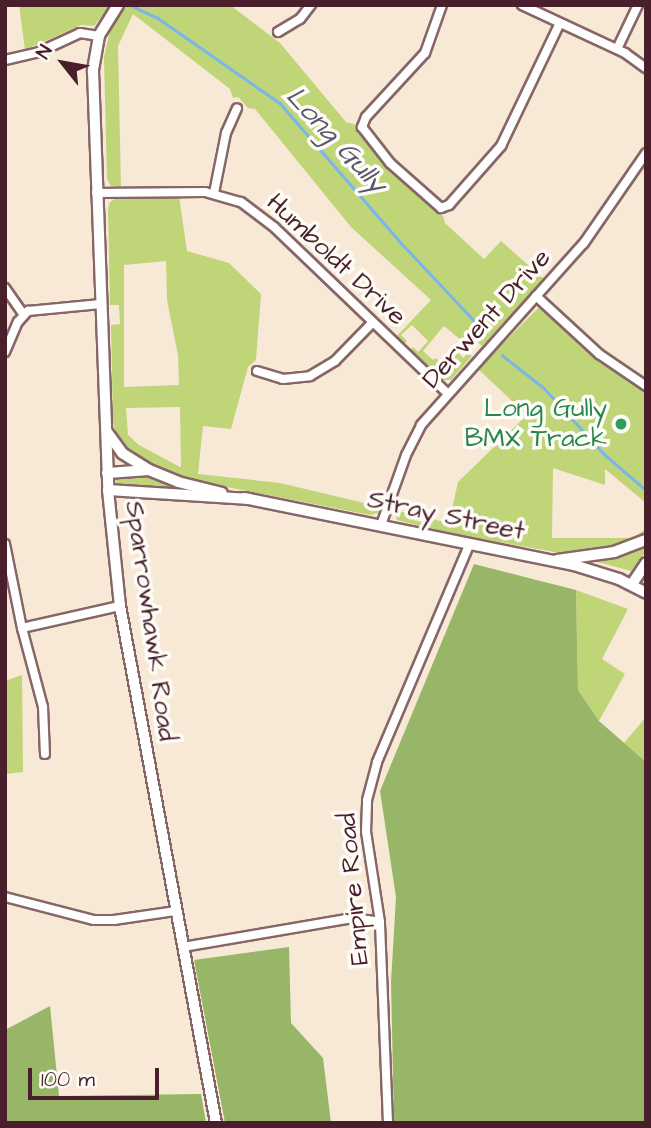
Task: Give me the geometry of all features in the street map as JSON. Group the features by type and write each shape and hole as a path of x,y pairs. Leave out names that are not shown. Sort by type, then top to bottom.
{"main road":[{"path":"99,36 118,5"},
{"name":"Sparrowhawk Road","path":"99,36 93,71 108,490"},
{"name":"Stray Street","path":"105,430 122,453 149,470 197,488 595,570 632,584 646,593"},
{"path":"107,473 149,470"},
{"name":"Stray Street","path":"108,490 250,499"}],"street":[{"path":"278,32 300,19 312,5"},
{"path":"442,5 425,53 362,125 364,132 390,163 442,208 449,205 501,146 560,23"},
{"path":"522,5 617,49 646,68"},
{"path":"617,49 638,5"},
{"path":"5,60 39,52 80,33 99,36"},
{"path":"214,193 226,133 237,108"},
{"name":"Derwent Drive","path":"381,525 411,443 427,416 584,243 646,153"},
{"name":"Humboldt Drive","path":"96,193 214,193 232,198 258,213 447,393"},
{"path":"5,288 23,314"},
{"path":"536,296 599,354 646,386"},
{"path":"5,352 23,314 40,308 100,304"},
{"path":"257,371 283,379 310,376 335,360 373,322"},
{"name":"Sparrowhawk Road","path":"108,490 120,606 216,1123"},
{"path":"553,561 614,552 646,540"},
{"path":"5,544 22,628 43,707 45,754"},
{"name":"Empire Road","path":"388,1123 380,922 366,832 368,800 377,762 469,545"},
{"path":"632,584 646,563"},
{"path":"22,628 120,606"},
{"path":"5,897 94,920 176,911"},
{"path":"183,947 353,918 380,922"}],"green space":[{"path":"19,5 111,5 94,26 81,25 25,50"},
{"path":"126,5 230,5 280,43 346,122 356,125 357,131 389,169 443,216 445,223 484,259 501,241 544,279 482,346 470,335 460,345 461,340 444,326 423,351 433,360 436,358 439,361 450,361 458,352 463,358 468,353 472,356 451,380 439,380 410,351 413,347 418,352 428,341 412,325 401,335 407,341 404,344 395,338 431,300 351,227 255,109 248,108 238,97 233,98 230,89 133,14 118,46 121,188 111,186 107,179 104,57 111,27"},
{"path":"179,196 187,251 229,263 261,294 256,360 248,367 231,429 203,426 198,474 280,483 381,507 378,513 370,515 181,478 147,463 130,452 118,438 113,423 111,325 120,324 119,305 110,305 108,208 110,202 118,197","holes":["166,261 167,300 178,355 179,385 124,387 124,265","180,407 181,467 139,445 128,435 126,408"]},
{"path":"538,308 545,311 598,359 646,391 646,503 605,469 605,485 553,468 552,538 632,538 646,529 646,537 620,547 566,554 447,533 397,520 394,510 449,523 458,482 527,415 478,369"},
{"path":"142,473 184,490 133,487 117,483 115,479 116,476"},
{"path":"646,543 646,551 631,571 594,561"},
{"path":"474,564 576,590 578,690 599,721 646,762 646,1123 394,1123 391,982 396,897 380,791"},
{"path":"576,590 628,609 602,659 625,674 599,721 578,690"},
{"path":"22,675 23,772 5,774 5,681"},
{"path":"646,717 646,762 624,743"},
{"path":"289,947 291,1023 323,1058 331,1123 225,1123 194,960"},
{"path":"50,1006 59,1096 201,1094 206,1123 5,1123 5,1030"}],"waterway":[{"name":"Long Gully","path":"132,6 158,18 280,103 404,246 484,331"},
{"name":"Long Gully","path":"502,355 544,388 604,454 646,490"}],"place":[{"name":"Long Gully BMX Track","path":"621,424"}]}
